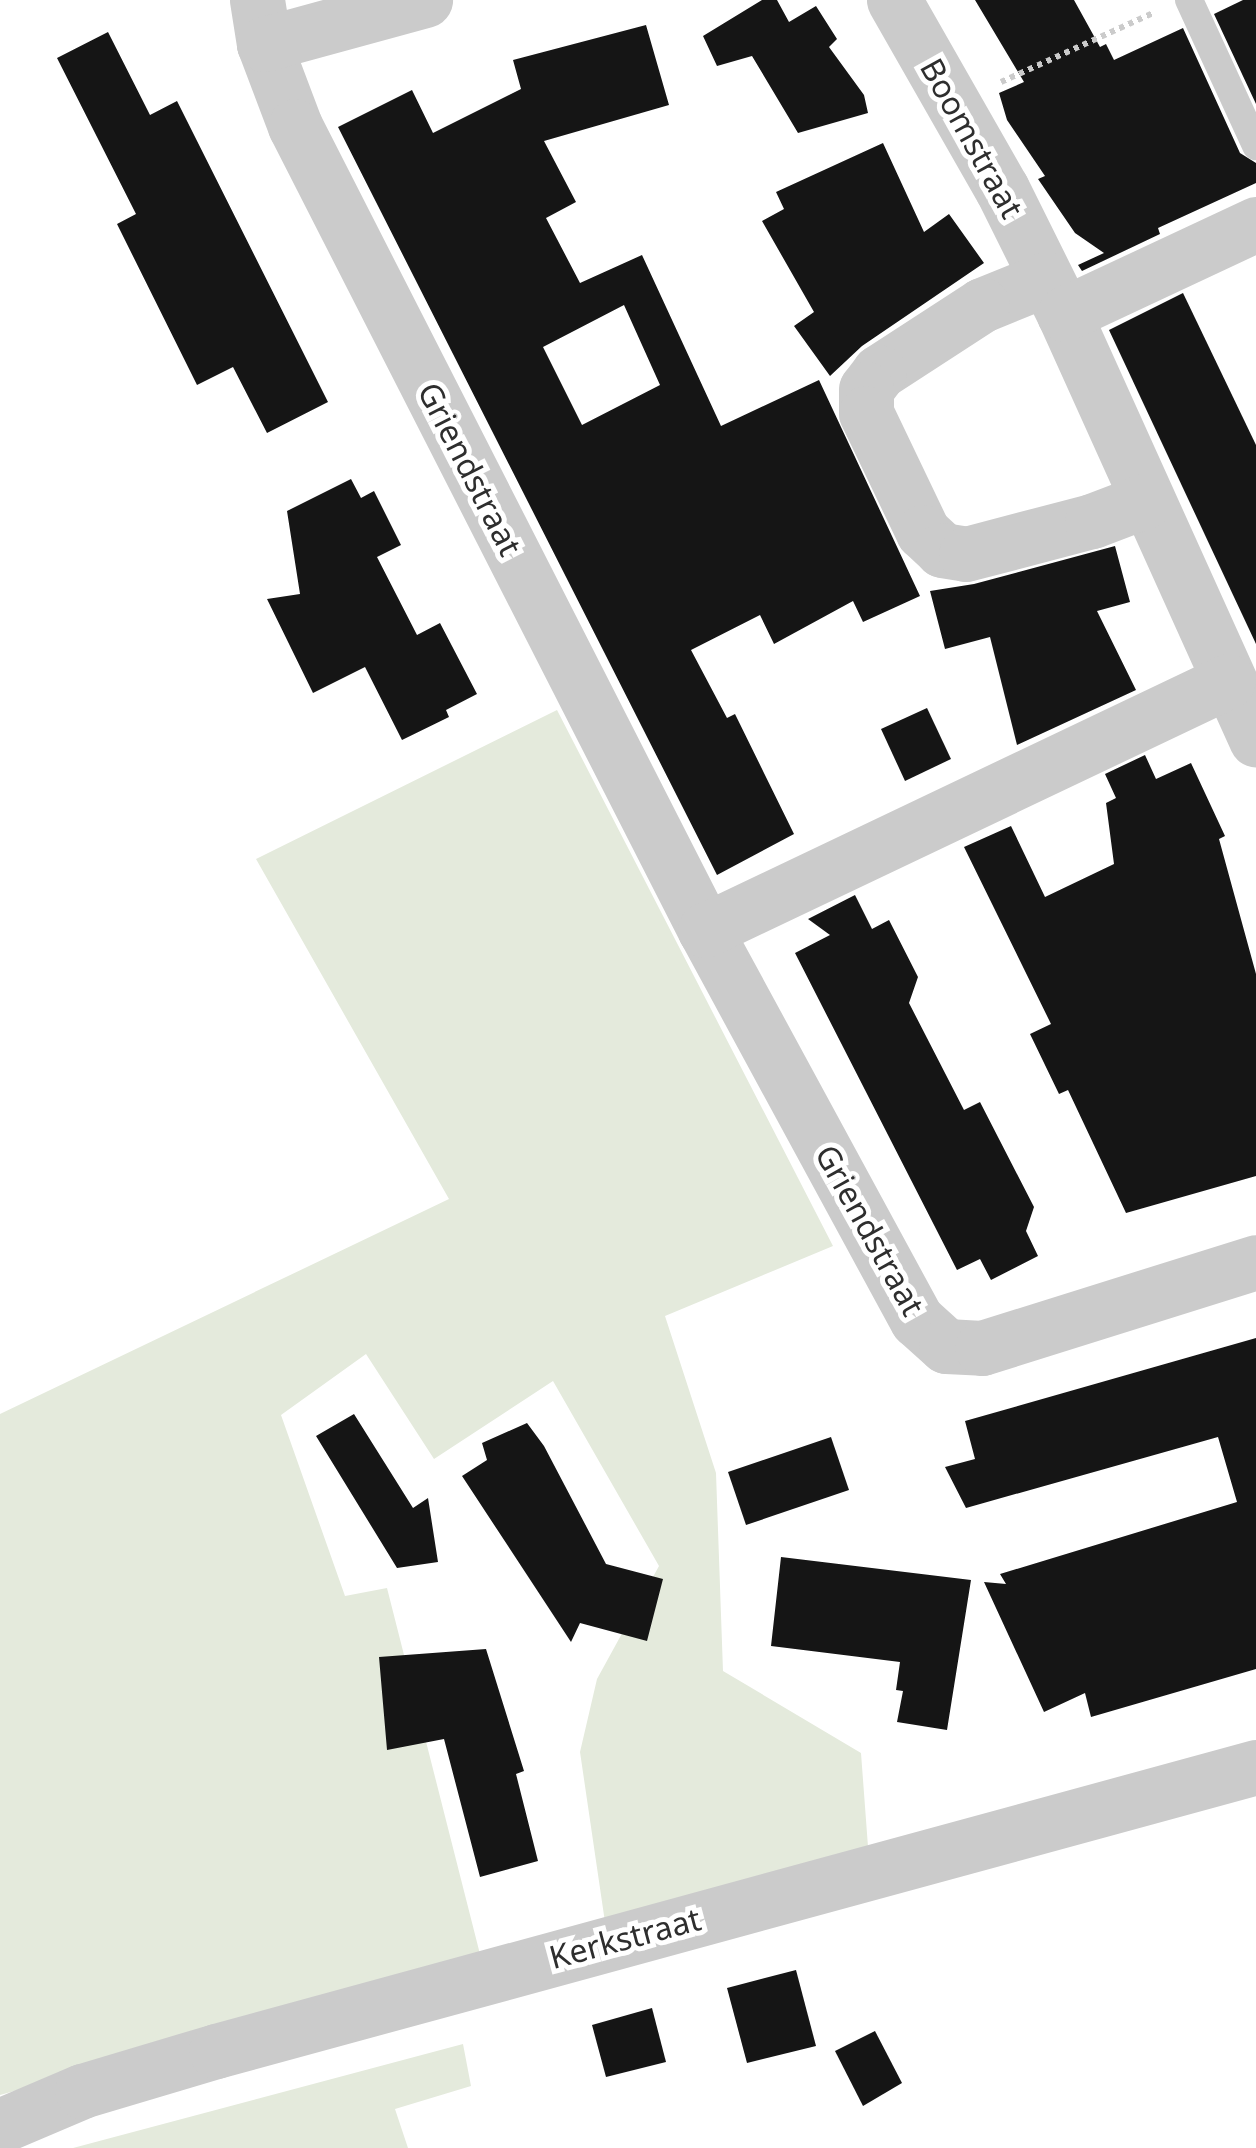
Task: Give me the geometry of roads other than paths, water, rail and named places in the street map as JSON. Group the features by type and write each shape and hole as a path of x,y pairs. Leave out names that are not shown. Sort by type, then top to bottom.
{"street":[{"path":"260,22 425,0"},
{"name":"Boomstraat","path":"894,0 954,104 1055,296 1256,740"},
{"name":"Griendstraat","path":"260,22 295,126 705,930 917,1320 946,1346 982,1348 1256,1262"},
{"path":"1147,500 1092,520 966,554 942,550 923,532 866,413 866,389 878,372 982,304 1055,296 1256,224"},
{"path":"705,930 1228,681"},
{"name":"Kerkstraat","path":"0,2126 82,2091 216,2051 1256,1767"}],"lane":[{"path":"1176,4 1256,146"}]}
